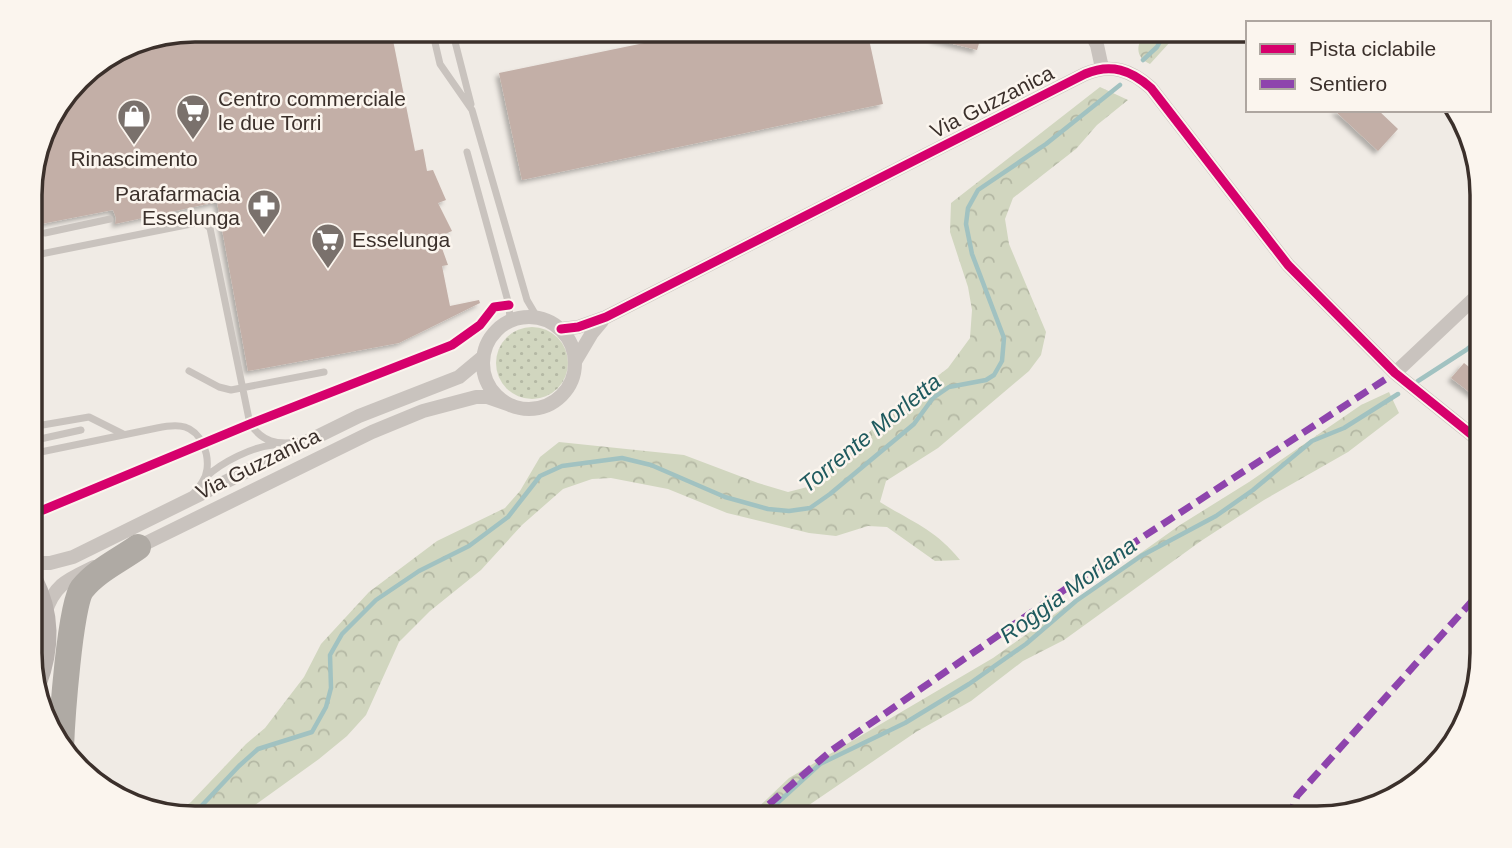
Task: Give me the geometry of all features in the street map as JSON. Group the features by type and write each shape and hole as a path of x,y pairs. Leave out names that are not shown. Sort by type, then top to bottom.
{"highway":[{"path":"62,728 72,634 80,591 92,579 138,547"}],"main road":[{"path":"42,607 46,639 43,664"}],"street":[{"path":"1095,42 1102,68 1135,75 1151,88 1288,265 1395,373 1470,433"},
{"name":"Via Guzzanica","path":"561,329 578,327 606,317 1073,80 1102,68"},
{"path":"1395,373 1470,302"},
{"path":"510,320 524,316 550,321 569,338 576,360"},
{"name":"Via Guzzanica","path":"45,615 51,597 58,587 70,578 372,432 424,411 476,397 487,397 528,409 543,407 556,400 567,389 574,375 576,360 592,333 606,317"},
{"name":"Via Guzzanica","path":"42,563 73,557 331,429 459,377 483,357 489,339 510,320"},
{"path":"483,357 483,373 489,387 499,398 513,406"}],"lane":[{"path":"435,42 440,64 472,110"},
{"path":"455,42 527,300 537,317"},
{"path":"467,152 509,304 510,320"},
{"path":"46,233 110,219"},
{"path":"42,254 196,223 205,224 210,228 250,424 257,435 268,442 281,444"},
{"path":"189,371 219,387 231,390 324,372"},
{"path":"42,424 89,417 112,430 128,434"},
{"path":"42,452 177,425 188,427 203,443 207,469 203,480"},
{"path":"187,500 214,470 262,446 298,442 331,429"},
{"path":"42,438 81,430"}],"green space":[{"path":"1140,42 1170,42 1150,64 1141,57 1138,49"},
{"path":"1100,87 1128,100 1097,125 1076,149 1013,198 1005,219 1009,244 1046,332 1041,355 1029,371 938,448 886,481 880,502 932,533 960,560 935,561 887,527 868,526 836,536 809,533 727,513 668,489 611,478 592,479 563,489 522,525 481,570 430,611 399,642 366,715 347,736 319,759 254,806 186,806 265,728 304,677 321,644 369,592 437,541 505,508 520,491 540,457 559,442 684,455 788,492 815,485 829,465 849,453 883,418 948,368 970,338 972,310 968,287 950,232 951,203"},
{"path":"539,327 558,337 566,349 566,377 558,389 546,397 525,399 506,389 498,377 496,356 506,337 518,329"},
{"path":"1389,392 1399,413 1348,452 1264,500 1201,541 1064,640 1023,661 971,701 916,732 808,806 760,806 789,778 993,658 1180,525 1249,482 1361,405"}],"building":[{"path":"393,42 415,151 423,149 427,171 433,170 446,200 438,203 452,231 438,237 448,265 442,266 450,306 479,300 480,303 399,343 248,371 217,202 115,224 113,210 42,224 43,175 47,155 58,127 80,94 118,62 155,47 175,43"},
{"path":"649,42 870,42 883,104 522,180 499,73"},
{"path":"945,42 979,42 977,50"},
{"path":"1336,112 1380,112 1398,129 1378,151"},
{"path":"1464,363 1470,368 1470,393 1451,378"}],"waterway":[{"name":"Torrente Morletta","path":"1143,60 1160,42"},
{"name":"Torrente Morletta","path":"201,806 258,749 312,732 326,707 331,688 330,655 342,634 376,600 419,571 469,546 508,517 540,476 562,466 622,458 651,465 725,497 768,509 789,511 810,508 914,424 933,398 949,387 986,380 994,375 1002,361 1004,338 972,254 966,224 968,208 978,190 1046,144 1120,85"},
{"name":"Roggia Morlana","path":"1418,381 1470,347"},
{"name":"Roggia Morlana","path":"774,806 820,764 905,723 969,684 1026,644 1076,601 1141,556 1216,516 1253,490 1312,441 1344,428 1398,394"}],"marked path":[{"path":"767,806 832,750 1112,557 1395,373"},
{"path":"1293,806 1297,796 1470,603"}],"cycle path":[{"path":"561,329 578,327 606,317 1085,74 1112,69 1128,73 1151,88 1288,265 1395,373 1470,433"},
{"path":"42,510 250,424 452,345 480,325 494,307 509,305"}],"place":[{"name":"Centro commerciale le due Torri","path":"193,141"},
{"name":"Rinascimento","path":"134,146"},
{"name":"Parafarmacia Esselunga","path":"264,236"},
{"name":"Esselunga","path":"328,270"}]}
